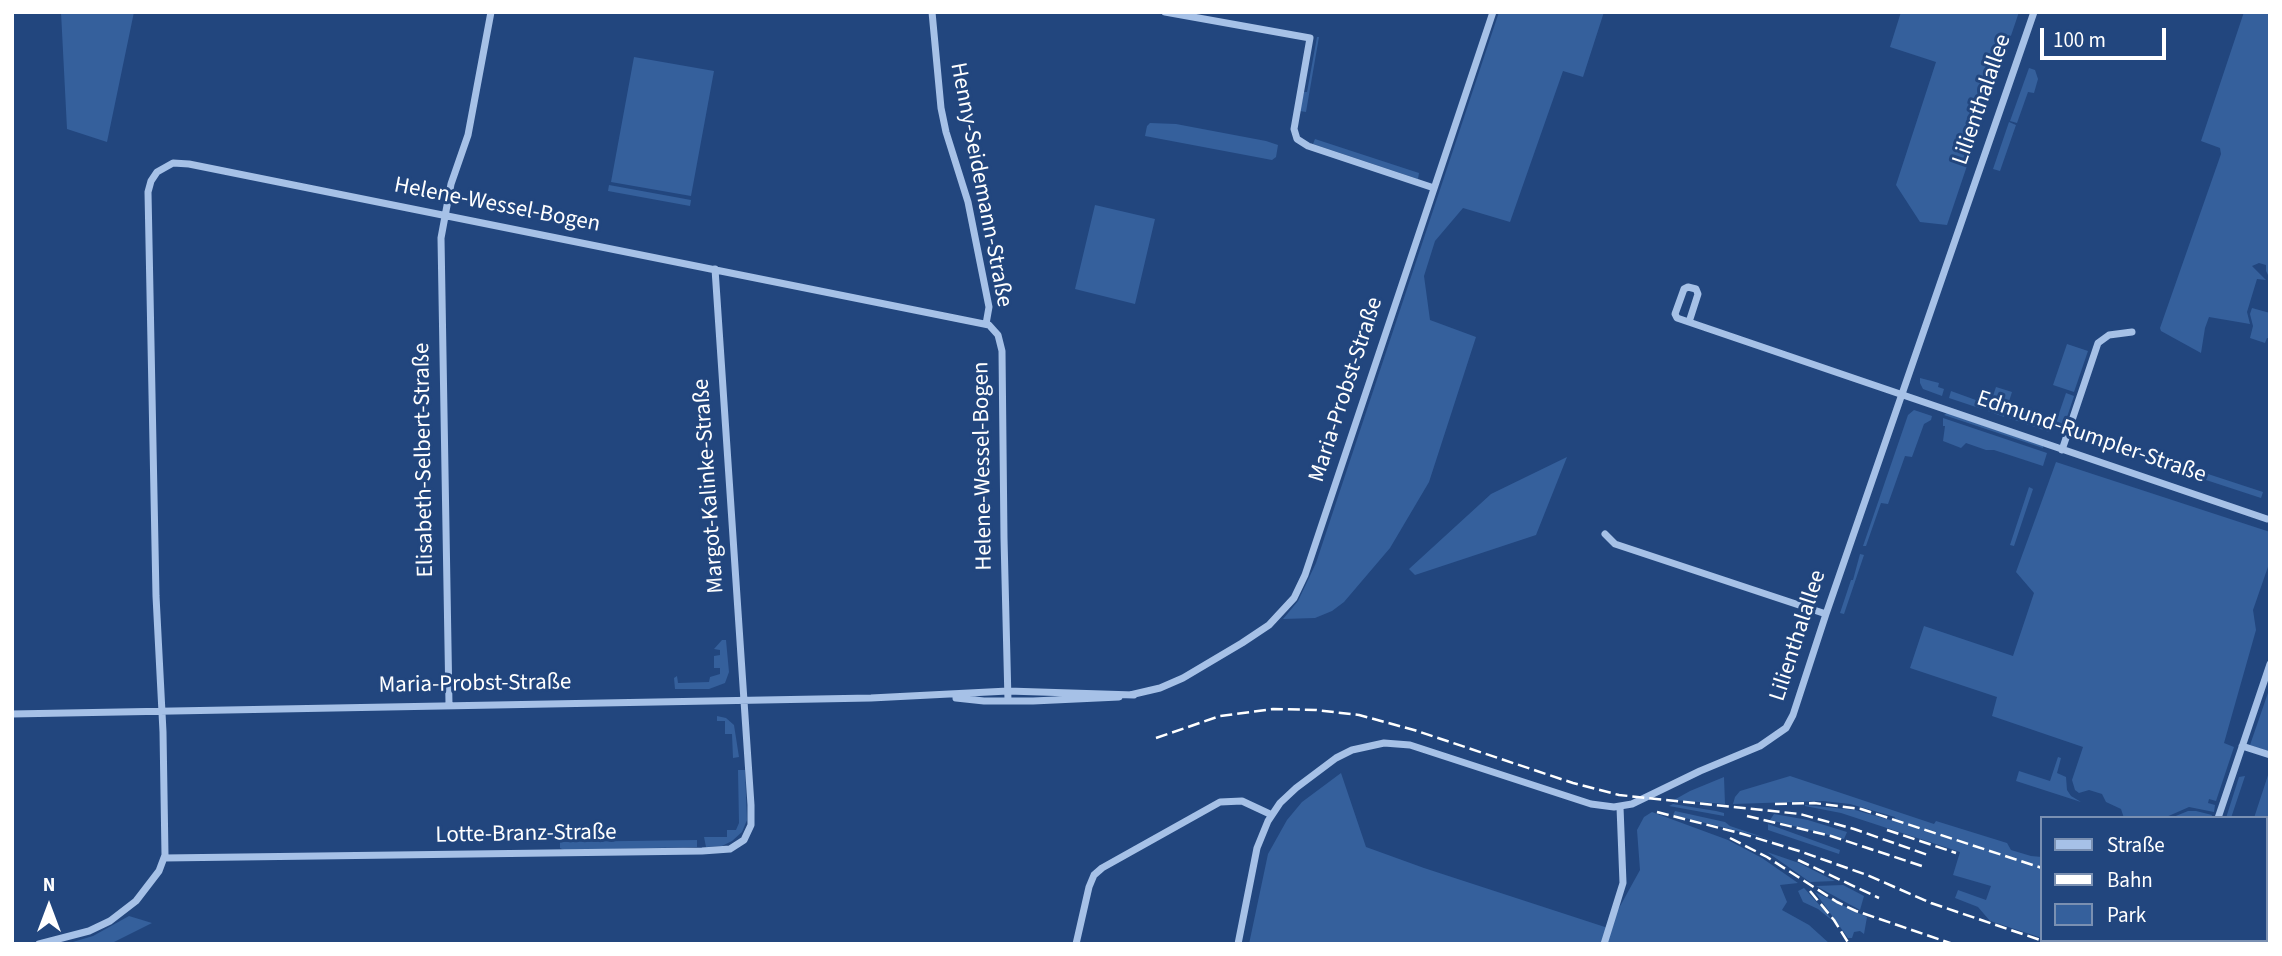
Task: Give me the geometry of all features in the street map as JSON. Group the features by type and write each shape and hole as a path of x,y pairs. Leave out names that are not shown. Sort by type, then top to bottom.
{"street":[{"name":"Elisabeth-Selbert-Straße","path":"449,704 441,266 444,215 451,184 468,135 492,12"},
{"name":"Henny-Seidemann-Straße","path":"932,12 941,108 968,202 989,307 986,324"},
{"path":"1165,12 1310,38 1294,129 1297,139 1308,146 1434,188"},
{"name":"Maria-Probst-Straße","path":"938,696 1008,701 1103,699 1160,688 1183,678 1269,625 1294,598 1305,575 1493,12"},
{"name":"Lilienthalallee","path":"1238,944 1257,848 1272,815 1296,788 1336,758 1358,748 1384,743 1421,748 1591,804 1619,807 1760,746 1780,733 1793,715 2034,12"},
{"name":"Helene-Wessel-Bogen","path":"164,858 155,576 148,192 151,181 164,166 173,163 189,164 986,324 999,335 1002,351 1008,701"},
{"name":"Margot-Kalinke-Straße","path":"715,269 743,700"},
{"name":"Edmund-Rumpler-Straße","path":"1689,322 1699,294 1696,289 1688,287 1684,289 1675,314 1677,318 2267,519"},
{"path":"2062,450 2098,343 2109,335 2132,332"},
{"path":"1605,534 1615,544 1826,614"},
{"path":"2219,816 2270,664"},
{"name":"Maria-Probst-Straße","path":"12,713 938,696 1008,691 1134,695"},
{"name":"Lotte-Branz-Straße","path":"164,858 693,852 730,849 744,840 751,825 743,700"},
{"path":"2242,746 2270,755"},
{"path":"1076,944 1089,887 1094,875 1102,867 1220,802 1242,801 1272,815"},
{"path":"1604,944 1623,883 1623,841 1619,807"},
{"path":"39,944 89,931 110,921 136,901 159,871 164,858"}],"green space":[{"path":"61,12 134,12 107,142 67,129"},
{"path":"1499,12 1604,12 1583,77 1563,71 1510,222 1463,208 1435,241 1424,276 1430,320 1476,337 1429,482 1390,548 1344,602 1315,618 1283,619 1298,601 1316,563"},
{"path":"1901,12 2019,12 1947,225 1920,222 1896,185 1936,62 1890,47"},
{"path":"2244,12 2270,12 2270,279 2266,265 2259,263 2252,266 2266,280 2257,279 2247,312 2250,324 2209,317 2201,353 2160,328 2221,154 2220,148 2201,141"},
{"path":"1317,37 1306,112 1300,111 1304,92 1307,92"},
{"path":"634,57 714,71 691,196 611,182"},
{"path":"2029,68 2035,70 2038,79 2034,93 2028,92 2017,123 2010,121"},
{"path":"2009,122 2016,125 2000,171 1993,169"},
{"path":"1150,123 1176,124 1266,141 1278,145 1276,157 1272,160 1145,136"},
{"path":"1315,139 1419,173 1418,179 1313,144"},
{"path":"609,185 691,200 690,206 608,191"},
{"path":"1095,205 1155,219 1135,304 1075,289"},
{"path":"2252,308 2270,313 2270,338 2267,338 2265,343 2250,338 2253,326 2250,314"},
{"path":"2067,344 2088,351 2074,392 2053,385"},
{"path":"1920,378 1939,383 1938,387 1944,389 1942,396 1923,389"},
{"path":"1996,387 2012,392 2004,417 1988,411"},
{"path":"1951,391 1984,403 1982,409 1949,398"},
{"path":"2066,393 2074,396 2063,429 2055,425"},
{"path":"2013,405 2053,420 2049,432 2009,418"},
{"path":"1914,410 1932,416 1931,420 1924,424 1912,457 1905,456 1888,504 1881,503 1866,546 1863,546 1908,415"},
{"path":"1947,413 2043,446 2043,448 1944,415"},
{"path":"1943,418 2047,453 2043,466 1966,443 1961,448 1943,441"},
{"path":"1567,457 1536,535 1415,575 1409,569 1491,494"},
{"path":"2056,462 2270,532 2270,561 2253,610 2256,630 2224,743 2234,747 2216,801 2209,799 2208,803 2215,805 2214,812 2189,807 2169,816 2123,816 2121,809 2106,802 2102,794 2089,790 2079,793 2075,790 2072,780 2083,747 1992,716 1997,697 1910,668 1924,626 2013,656 2034,593 2016,572"},
{"path":"2208,474 2263,492 2261,498 2206,480"},
{"path":"2029,487 2033,489 2014,546 2010,545"},
{"path":"1860,554 1864,555 1844,614 1840,613 1853,580"},
{"path":"722,640 726,640 729,672 725,683 709,689 675,689 674,678 677,676 678,683 709,682 710,677 720,674 720,668 714,668 714,656 720,655 720,650 714,649"},
{"path":"2270,687 2270,750 2267,751 2250,745"},
{"path":"717,716 726,718 734,725 739,757 733,758 732,734 725,734 725,721 717,721"},
{"path":"2058,757 2061,758 2057,773 2066,777 2067,790 2081,802 2016,781 2019,771 2050,781"},
{"path":"2270,769 2270,838 2268,816 2255,816"},
{"path":"738,770 745,770 747,820 742,832 732,841 722,846 706,847 704,837 727,837 727,830 736,830 739,823"},
{"path":"1341,773 1366,847 1608,928 1640,870 1637,830 1644,817 1652,812 1728,840 1762,858 1798,883 1780,885 1787,902 1782,910 1809,925 1830,944 1249,944 1268,854 1287,820 1302,802"},
{"path":"1790,776 1934,824 1936,821 2007,843 2011,850 2040,857 2040,937 1990,921 1978,907 1955,898 1958,890 1986,900 1991,886 1953,875 1960,852 1841,813 1805,805 1855,810 1894,821 1895,817 1850,804 1823,801 1733,804 1740,791"},
{"path":"2245,776 2232,816 2227,816 2239,777"},
{"path":"1724,777 1725,804 1674,800 1690,791"},
{"path":"1673,804 1716,811 1724,813 1724,816 1669,806"},
{"path":"1675,811 1725,822 1840,863 1762,837 1673,815"},
{"path":"2188,811 2212,815 2212,816 2176,816"},
{"path":"1774,814 1808,820 1847,832 1844,839 1770,820"},
{"path":"1768,824 1840,850 1839,854 1768,830"},
{"path":"697,840 697,847 560,848 560,842"},
{"path":"1767,852 1799,863 1835,881 1810,882"},
{"path":"1843,885 1864,896 1860,910 1816,886"},
{"path":"1804,888 1833,921 1818,909 1803,902 1798,891"},
{"path":"1815,892 1867,917 1864,934 1860,931 1854,932 1852,938 1848,938"},
{"path":"129,916 152,923 110,944 66,944 93,936"}],"railway":[{"path":"1156,738 1220,716 1273,709 1359,715 1619,795 1800,814 1854,829 1928,855"},
{"path":"1775,804 1814,803 1861,809 2040,867"},
{"path":"1657,812 1799,851 1867,875 1931,903 2040,940"},
{"path":"1747,816 1831,836 1925,867"},
{"path":"1887,830 1956,853"},
{"path":"1730,838 1767,857 1837,902 1953,944"},
{"path":"1798,860 1879,898"},
{"path":"1810,891 1834,920 1849,944"},
{"path":"2046,942 2052,944"}]}
